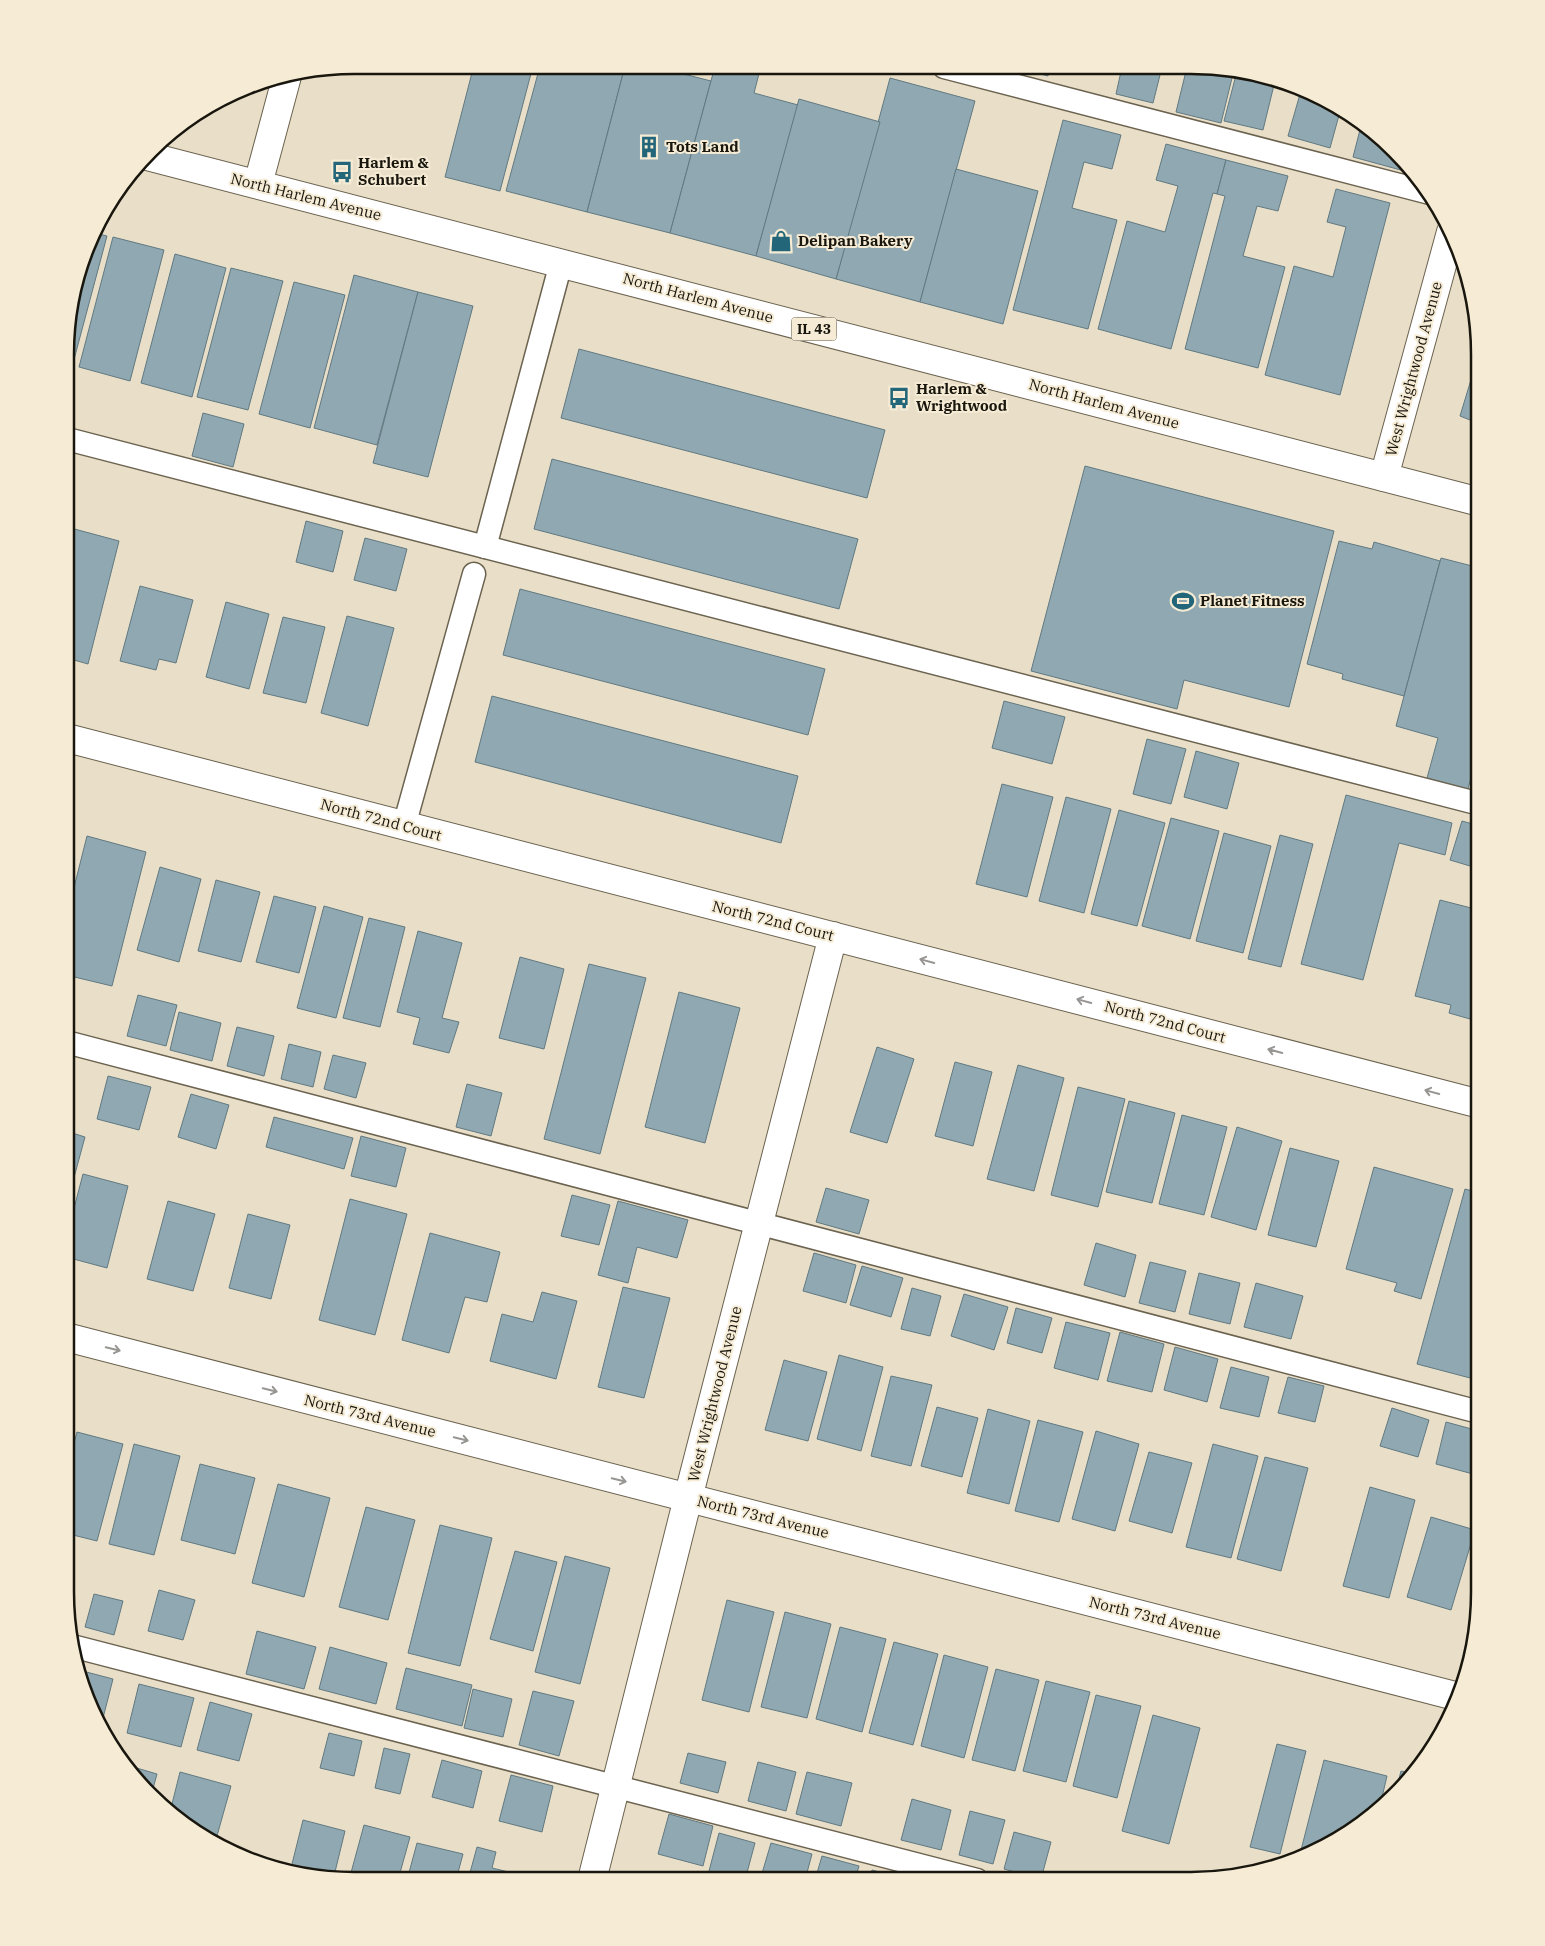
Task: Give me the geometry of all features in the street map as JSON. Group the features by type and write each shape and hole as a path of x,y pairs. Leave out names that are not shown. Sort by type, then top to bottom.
{"street":[{"path":"258,184 285,82"},
{"name":"North Harlem Avenue","path":"154,158 1471,500"},
{"name":"West Wrightwood Avenue","path":"1384,477 1448,242"},
{"name":"North 72nd Court","path":"74,740 1471,1102"},
{"name":"West Wrightwood Avenue","path":"594,1872 688,1498 833,936"},
{"name":"North 73rd Avenue","path":"74,1339 1452,1695"}],"lane":[{"path":"971,74 1418,190"},
{"path":"485,547 561,263"},
{"path":"74,441 1471,802"},
{"path":"404,826 474,574"},
{"path":"74,1044 1471,1410"},
{"path":"79,1648 946,1872"}],"building":[{"path":"472,74 531,74 500,191 445,177"},
{"path":"538,74 623,74 587,212 506,191"},
{"name":"Tots Land","path":"623,74 683,74 711,81 670,233 587,212"},
{"path":"713,74 759,74 754,93 798,105 756,256 670,233"},
{"path":"1120,74 1160,74 1153,103 1116,94"},
{"path":"1185,74 1232,77 1221,123 1176,112"},
{"path":"1235,77 1274,86 1263,130 1224,121"},
{"path":"890,78 975,101 920,302 836,279"},
{"path":"1300,95 1339,116 1330,148 1288,136"},
{"path":"799,99 880,122 836,279 756,256"},
{"path":"1063,120 1121,135 1112,169 1084,162 1072,208 1117,220 1088,329 1013,310"},
{"path":"1360,130 1376,143 1403,171 1353,157"},
{"path":"1166,144 1226,160 1217,194 1213,193 1171,349 1098,329 1127,221 1165,232 1178,186 1156,180"},
{"path":"1226,160 1288,176 1278,211 1257,206 1243,256 1285,267 1258,368 1185,349 1225,196 1217,194"},
{"path":"956,169 1038,191 1003,324 920,302"},
{"path":"1336,189 1390,203 1340,395 1265,375 1294,266 1333,277 1346,227 1327,222"},
{"path":"101,234 107,236 74,360 76,317 83,281"},
{"path":"113,237 164,250 130,381 79,367"},
{"path":"175,254 226,268 192,397 141,383"},
{"path":"231,268 283,281 248,410 197,397"},
{"path":"354,275 418,292 377,445 314,428"},
{"path":"294,282 345,295 310,428 259,414"},
{"path":"418,292 473,306 428,477 373,463"},
{"path":"579,349 885,430 867,498 561,418"},
{"path":"1471,380 1471,421 1460,416"},
{"path":"203,413 244,424 233,467 192,456"},
{"path":"552,459 858,539 839,609 534,529"},
{"name":"Planet Fitness","path":"1085,466 1334,531 1289,707 1184,680 1177,709 1031,671"},
{"path":"306,521 343,531 333,572 296,562"},
{"path":"74,529 119,541 88,664 74,660"},
{"path":"365,538 407,549 396,591 354,580"},
{"path":"1339,541 1372,549 1374,542 1440,561 1404,696 1342,679 1343,674 1307,664"},
{"path":"1441,558 1471,566 1471,778 1468,789 1427,778 1438,738 1396,726"},
{"path":"140,586 193,600 176,663 159,659 156,670 120,661"},
{"path":"520,589 825,669 808,735 503,655"},
{"path":"226,602 269,614 249,689 206,677"},
{"path":"347,616 394,628 368,726 321,713"},
{"path":"283,617 325,627 306,703 263,693"},
{"path":"492,696 798,776 781,843 475,762"},
{"path":"1004,701 1065,717 1052,764 992,748"},
{"path":"1147,739 1186,749 1171,804 1133,794"},
{"path":"1196,751 1239,763 1227,809 1184,797"},
{"path":"1002,784 1053,797 1027,897 976,884"},
{"path":"1346,795 1452,823 1445,855 1399,843 1363,980 1301,964"},
{"path":"1066,797 1111,809 1084,913 1039,901"},
{"path":"1119,810 1165,823 1137,926 1091,914"},
{"path":"1171,818 1219,831 1190,939 1142,926"},
{"path":"1462,821 1471,824 1471,866 1450,860"},
{"path":"1224,833 1271,846 1243,953 1196,941"},
{"path":"1280,835 1313,844 1281,967 1248,959"},
{"path":"87,836 146,852 112,986 74,977 74,887"},
{"path":"160,867 201,879 179,962 137,950"},
{"path":"216,880 260,892 241,962 198,951"},
{"path":"274,896 316,907 299,973 256,962"},
{"path":"1440,900 1471,908 1470,1019 1449,1013 1451,1005 1415,996"},
{"path":"324,906 363,917 336,1018 297,1008"},
{"path":"369,918 405,927 380,1027 343,1018"},
{"path":"418,931 462,943 442,1018 459,1022 449,1053 413,1044 420,1018 397,1012"},
{"path":"520,957 564,969 544,1049 499,1038"},
{"path":"589,964 646,978 600,1154 544,1139"},
{"path":"679,992 740,1008 705,1143 645,1127"},
{"path":"138,995 177,1005 166,1046 127,1036"},
{"path":"179,1012 221,1023 212,1061 170,1050"},
{"path":"237,1027 274,1036 264,1076 227,1066"},
{"path":"289,1044 321,1052 313,1087 281,1079"},
{"path":"877,1047 914,1059 887,1143 850,1132"},
{"path":"333,1055 366,1063 356,1098 324,1089"},
{"path":"955,1062 992,1072 973,1146 935,1136"},
{"path":"1018,1065 1064,1078 1034,1191 987,1179"},
{"path":"108,1076 151,1087 139,1130 97,1119"},
{"path":"467,1084 502,1093 491,1136 456,1127"},
{"path":"1078,1087 1125,1099 1098,1207 1051,1195"},
{"path":"191,1094 229,1105 216,1149 178,1137"},
{"path":"1129,1101 1175,1113 1152,1203 1106,1192"},
{"path":"1182,1115 1227,1127 1204,1215 1159,1204"},
{"path":"274,1117 353,1138 344,1169 266,1147"},
{"path":"1237,1127 1282,1141 1256,1230 1211,1217"},
{"path":"74,1134 85,1137 74,1178"},
{"path":"361,1136 406,1148 396,1187 351,1176"},
{"path":"1290,1148 1339,1161 1316,1247 1268,1235"},
{"path":"1374,1167 1453,1189 1421,1299 1394,1291 1397,1283 1346,1269"},
{"path":"83,1174 128,1186 107,1268 74,1259 74,1208"},
{"path":"826,1188 869,1200 859,1234 816,1222"},
{"path":"1465,1189 1471,1191 1471,1378 1417,1364"},
{"path":"572,1195 610,1205 599,1245 561,1236"},
{"path":"350,1199 407,1214 375,1335 319,1320"},
{"path":"168,1201 215,1214 193,1291 147,1279"},
{"path":"618,1201 688,1220 677,1258 637,1247 628,1283 598,1275"},
{"path":"248,1214 290,1225 271,1299 229,1288"},
{"path":"430,1233 500,1252 487,1302 465,1297 449,1353 402,1340"},
{"path":"1096,1243 1136,1255 1125,1297 1084,1285"},
{"path":"814,1253 856,1265 846,1303 803,1291"},
{"path":"1150,1262 1186,1271 1175,1312 1139,1303"},
{"path":"862,1266 903,1278 891,1317 850,1305"},
{"path":"1199,1273 1240,1283 1230,1324 1189,1314"},
{"path":"1256,1283 1303,1296 1291,1339 1244,1327"},
{"path":"623,1287 670,1298 644,1398 598,1387"},
{"path":"912,1288 941,1296 930,1336 901,1329"},
{"path":"542,1292 577,1301 556,1379 490,1361 502,1314 533,1322"},
{"path":"964,1294 1008,1307 994,1350 951,1336"},
{"path":"1016,1308 1052,1318 1042,1353 1007,1343"},
{"path":"1066,1322 1110,1333 1098,1380 1054,1368"},
{"path":"1120,1332 1164,1344 1152,1392 1107,1381"},
{"path":"1175,1347 1218,1359 1207,1402 1164,1390"},
{"path":"839,1355 883,1367 861,1451 817,1439"},
{"path":"784,1360 827,1372 808,1441 765,1430"},
{"path":"1231,1367 1269,1377 1259,1417 1220,1408"},
{"path":"891,1376 932,1385 911,1466 871,1456"},
{"path":"1288,1377 1324,1386 1315,1422 1278,1413"},
{"path":"937,1407 978,1418 962,1477 921,1466"},
{"path":"1392,1408 1429,1420 1418,1457 1380,1446"},
{"path":"988,1409 1030,1421 1009,1504 967,1493"},
{"path":"1038,1420 1083,1432 1059,1522 1015,1511"},
{"path":"1446,1422 1471,1429 1471,1473 1436,1464"},
{"path":"1096,1431 1139,1444 1115,1531 1072,1519"},
{"path":"77,1432 123,1444 97,1541 74,1535 74,1443"},
{"path":"134,1444 180,1456 154,1555 109,1544"},
{"path":"1213,1444 1258,1456 1231,1558 1186,1547"},
{"path":"1149,1452 1192,1463 1172,1533 1129,1521"},
{"path":"1265,1457 1308,1468 1281,1571 1237,1559"},
{"path":"200,1464 255,1478 235,1554 181,1540"},
{"path":"278,1484 330,1498 304,1597 252,1583"},
{"path":"1370,1487 1415,1500 1389,1598 1343,1586"},
{"path":"366,1507 415,1520 388,1620 339,1607"},
{"path":"1431,1517 1471,1529 1471,1543 1451,1610 1407,1597"},
{"path":"440,1525 492,1538 460,1666 408,1653"},
{"path":"515,1551 557,1562 533,1651 490,1639"},
{"path":"565,1556 610,1568 580,1684 535,1672"},
{"path":"159,1590 195,1600 183,1640 148,1631"},
{"path":"94,1594 123,1601 114,1635 85,1627"},
{"path":"727,1600 774,1612 749,1712 702,1700"},
{"path":"785,1612 831,1624 807,1718 761,1707"},
{"path":"840,1627 886,1639 862,1732 816,1719"},
{"path":"257,1631 316,1647 304,1689 246,1674"},
{"path":"894,1642 938,1654 913,1745 869,1733"},
{"path":"330,1647 387,1663 376,1704 319,1689"},
{"path":"944,1655 988,1667 964,1758 921,1746"},
{"path":"406,1668 472,1685 462,1726 396,1709"},
{"path":"996,1669 1039,1680 1015,1771 972,1760"},
{"path":"85,1672 113,1679 103,1717 95,1700"},
{"path":"1046,1681 1090,1692 1066,1782 1023,1771"},
{"path":"139,1684 194,1698 181,1747 127,1733"},
{"path":"473,1689 512,1699 503,1737 464,1728"},
{"path":"533,1691 574,1701 559,1756 519,1745"},
{"path":"1096,1695 1141,1706 1117,1798 1073,1786"},
{"path":"210,1702 252,1714 239,1761 197,1750"},
{"path":"1153,1715 1200,1728 1169,1844 1122,1831"},
{"path":"329,1733 362,1741 354,1776 320,1768"},
{"path":"1277,1744 1306,1751 1280,1854 1250,1847"},
{"path":"384,1748 410,1754 400,1794 375,1788"},
{"path":"688,1753 726,1762 718,1793 680,1783"},
{"path":"442,1760 482,1771 473,1808 432,1797"},
{"path":"1324,1760 1387,1776 1382,1797 1376,1803 1332,1835 1301,1850"},
{"path":"758,1762 796,1772 786,1811 748,1801"},
{"path":"136,1768 157,1774 153,1787"},
{"path":"1401,1771 1406,1772 1402,1777 1399,1780"},
{"path":"180,1772 231,1786 217,1837 172,1805"},
{"path":"807,1772 852,1783 841,1826 796,1814"},
{"path":"511,1775 553,1786 542,1832 499,1821"},
{"path":"912,1799 951,1810 941,1850 901,1840"},
{"path":"970,1811 1005,1820 993,1864 959,1855"},
{"path":"669,1814 713,1826 703,1866 658,1854"},
{"path":"303,1820 345,1831 335,1872 292,1865"},
{"path":"364,1825 410,1837 400,1872 351,1872"},
{"path":"1014,1832 1051,1842 1043,1872 1015,1872 1004,1869"},
{"path":"719,1833 755,1843 747,1872 709,1871"},
{"path":"417,1843 463,1854 458,1872 409,1872"},
{"path":"771,1843 812,1854 807,1872 762,1872"},
{"path":"477,1847 496,1852 492,1868 509,1872 470,1872"},
{"path":"822,1856 859,1866 857,1872 817,1872"}],"place":[{"name":"Tots Land","path":"649,147"},
{"name":"Harlem & Schubert","path":"342,172"},
{"name":"Delipan Bakery","path":"781,241"},
{"name":"Harlem & Wrightwood","path":"899,398"},
{"name":"Planet Fitness","path":"1183,601"}]}
